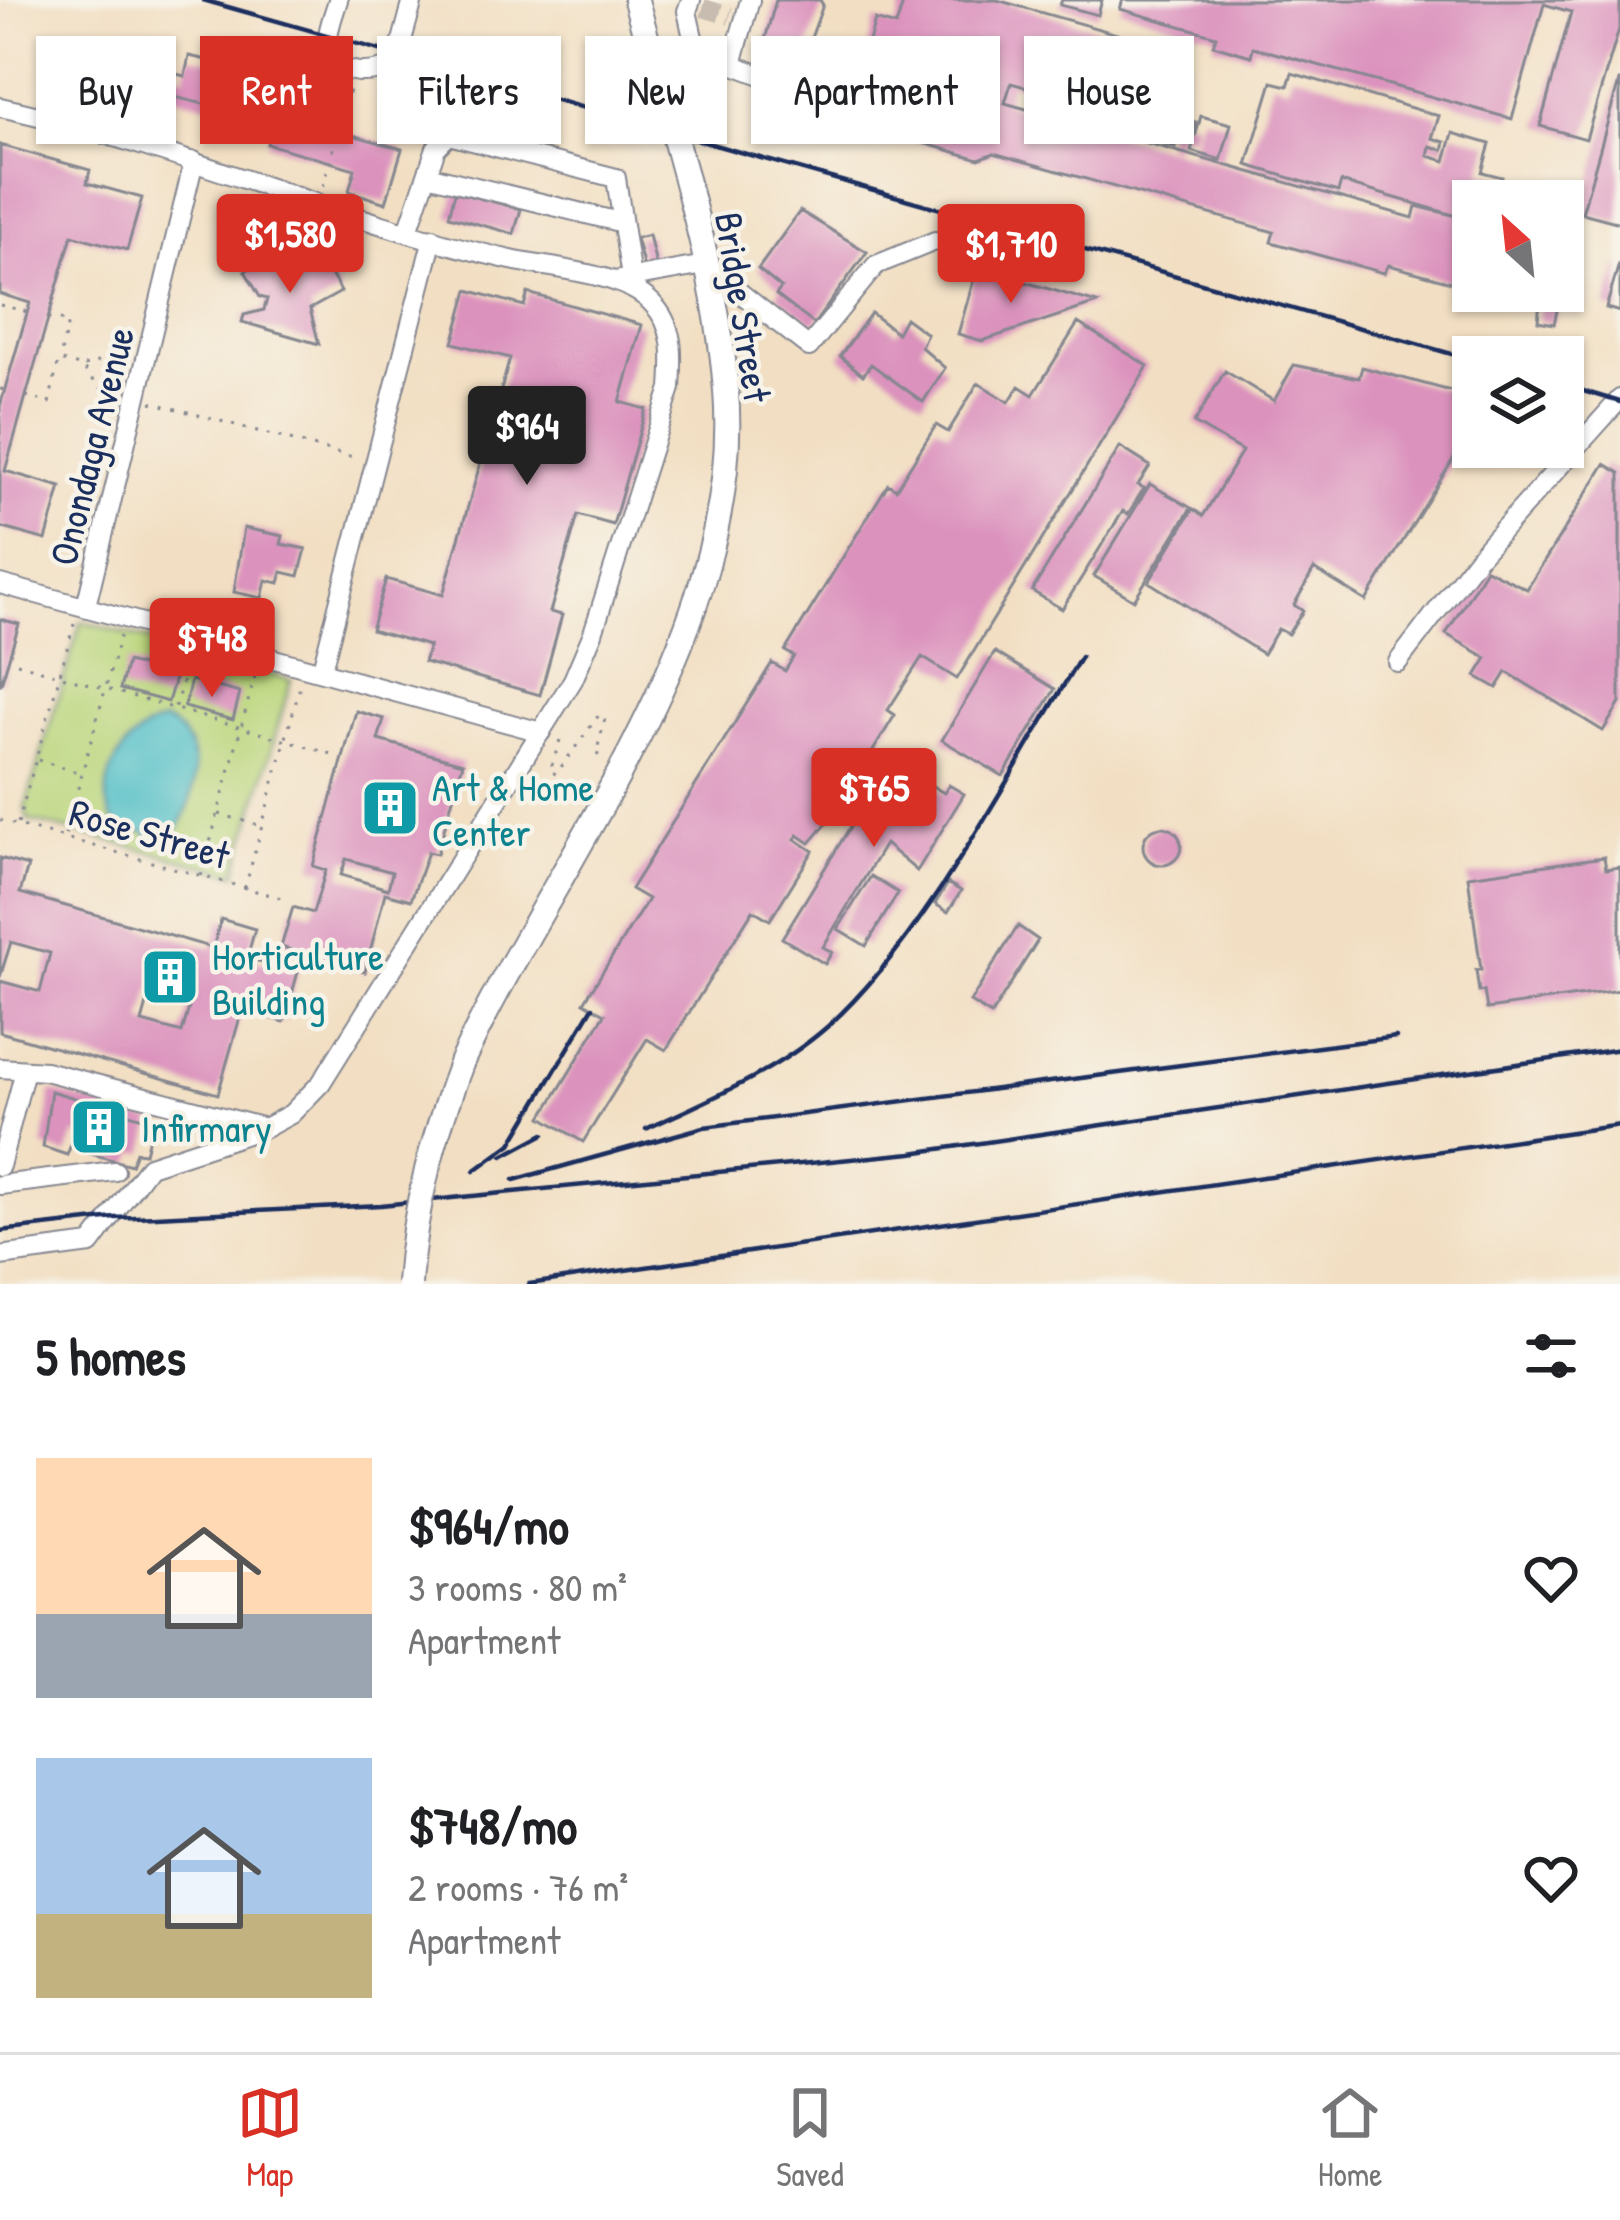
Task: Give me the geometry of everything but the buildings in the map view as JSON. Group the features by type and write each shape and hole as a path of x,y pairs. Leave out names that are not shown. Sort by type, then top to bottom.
{"main road":[{"name":"Bridge Street","path":"636,0 646,36"},
{"name":"Bridge Street","path":"409,1284 416,1211 432,1140 462,1061 685,636 719,516 727,394 705,265 674,144"}],"lane":[{"path":"338,0 328,47 334,60 355,73 384,71 396,63 413,0"},
{"path":"732,64 737,18 750,0"},
{"path":"695,4 697,36"},
{"path":"727,63 751,71"},
{"path":"0,107 194,161 408,231 609,282 638,293 661,315 674,350 670,388 593,634 542,732 321,1083 290,1114 265,1128 149,1166 91,1244 0,1256"},
{"path":"408,231 436,148 449,135 616,178 631,278"},
{"name":"Onondaga Avenue","path":"83,605 194,161"},
{"path":"427,175 620,222"},
{"path":"314,667 433,238"},
{"path":"609,282 705,265 809,347 876,265 935,241 1064,269"},
{"path":"1398,662 1479,556 1620,399"},
{"path":"0,584 542,732"},
{"path":"0,1068 24,1074 45,1071 265,1128"},
{"path":"0,1166 24,1074"},
{"path":"0,1185 115,1171"}],"path":[{"path":"318,202 355,73"},
{"path":"0,305 28,312"},
{"path":"26,396 49,403 68,322 48,317"},
{"path":"82,367 151,345"},
{"path":"59,360 82,367 131,424"},
{"path":"137,399 374,463"},
{"path":"18,824 83,605"},
{"path":"64,838 125,617"},
{"path":"175,709 196,635"},
{"path":"201,875 261,652"},
{"path":"17,663 332,754"},
{"path":"245,888 285,741 314,667"},
{"path":"542,732 563,741 550,771 556,774 599,715 604,719 596,754 620,763"},
{"path":"36,759 82,773"},
{"path":"218,814 262,826"},
{"name":"Rose Street","path":"0,820 285,899"}],"green space":[{"path":"81,621 291,680 236,874 28,820 25,808"}],"water":[{"path":"164,721 187,741 193,785 178,828 151,839 144,831 122,831 111,816 108,783 122,751 148,727"}],"tunnel":[{"path":"703,8 730,16"}],"railway":[{"path":"203,0 1452,354"},
{"path":"1584,391 1620,402"},
{"path":"646,1129 786,1057 828,1026 864,990 965,851 1081,657"},
{"path":"474,1171 511,1144 593,1007"},
{"path":"514,1180 704,1127 1396,1037"},
{"path":"0,1231 115,1218 381,1205 912,1153 1620,1049"},
{"path":"529,1284 1620,1125"},
{"path":"503,1156 544,1134"}],"place":[{"name":"Art & Home Center","path":"390,808"},
{"name":"Horticulture Building","path":"170,977"},
{"name":"Infirmary","path":"99,1127"}]}
